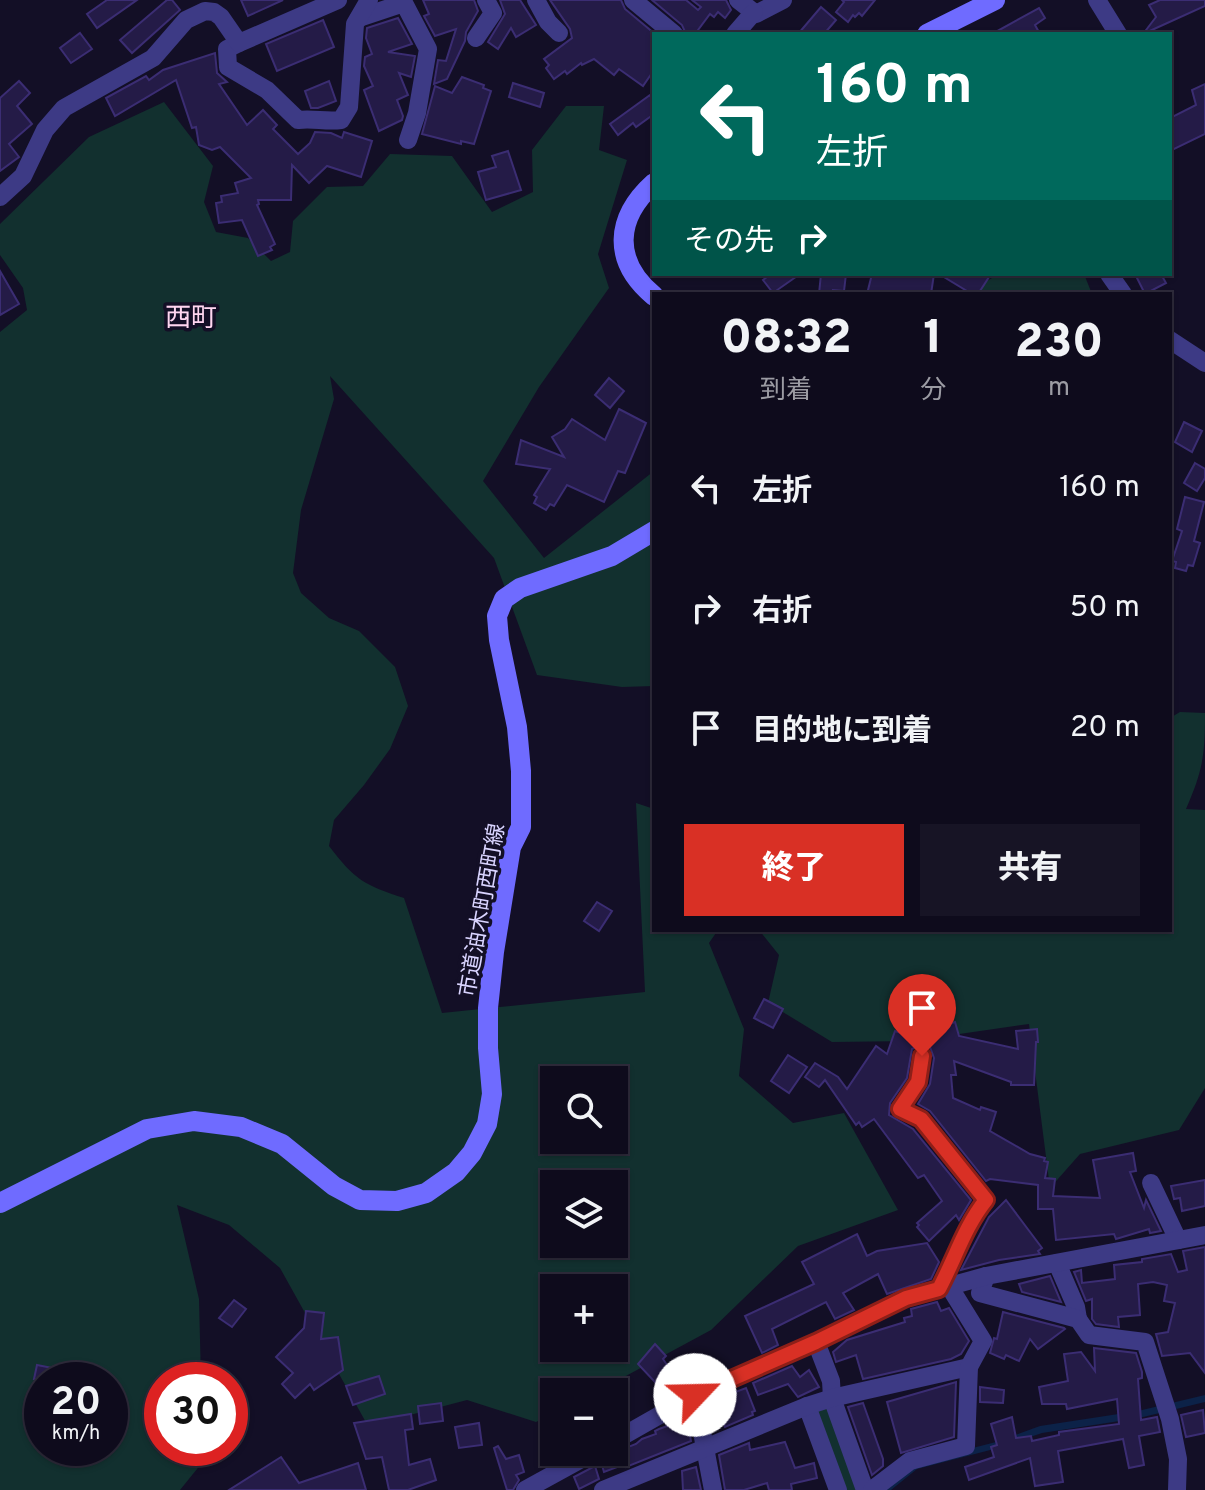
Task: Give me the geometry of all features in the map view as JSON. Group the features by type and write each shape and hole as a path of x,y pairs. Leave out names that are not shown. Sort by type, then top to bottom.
{"street":[{"path":"338,0 227,49 228,67 267,90 298,120 341,120 349,107 355,24 369,0"},
{"path":"476,38 493,13 486,0"},
{"path":"536,0 548,22 559,33"},
{"path":"633,0 672,32"},
{"path":"738,0 756,14 783,0"},
{"path":"931,32 995,0"},
{"path":"1097,0 1117,32"},
{"path":"359,18 404,3 428,49 417,113 408,140"},
{"path":"0,197 23,176 45,130 64,108 153,58 186,20 205,11 214,12 239,43"},
{"path":"737,32 754,12"},
{"path":"652,185 637,198 625,220 624,251 638,282 652,294"},
{"path":"1172,341 1205,363"},
{"name":"市道油木町西町線","path":"0,1203 147,1129 194,1121 241,1127 282,1144 334,1186 360,1200 397,1201 426,1193 456,1172 472,1153 487,1124 492,1094 488,1048 492,966 511,847 521,827 517,727 497,616 504,599 520,588 612,556 652,532"},
{"path":"922,1056 918,1082 900,1109 921,1119 986,1200 970,1222 944,1288"},
{"path":"1151,1183 1178,1240"},
{"path":"628,1433 695,1395 906,1298 986,1276 1205,1235"},
{"path":"1057,1263 1078,1319 1089,1335 1145,1342 1176,1445 1177,1490"},
{"path":"986,1276 980,1293 1078,1319"},
{"path":"872,1490 910,1461 966,1446 969,1367 983,1341 944,1288"},
{"path":"816,1342 831,1381 832,1398 865,1490"},
{"path":"603,1490 807,1406 969,1367"},
{"path":"695,1395 713,1490"},
{"path":"807,1406 838,1490"},
{"path":"525,1490 550,1483 574,1466"}],"green space":[{"path":"164,102 213,166 204,202 216,232 248,238 271,261 290,252 293,221 327,187 363,186 390,154 452,156 492,212 533,192 532,150 566,106 604,106 599,150 627,160 598,254 609,288 539,387 483,481 544,558 652,473 652,686 622,687 537,675 494,558 330,376 334,399 301,510 293,573 301,593 329,618 359,631 395,667 408,706 390,749 334,820 329,846 361,880 404,898 442,1013 645,992 636,803 652,808 652,932 717,932 709,943 744,1029 739,1076 793,1123 844,1113 898,1210 798,1246 711,1330 621,1378 540,1378 540,1420 536,1422 467,1400 368,1426 280,1268 229,1225 177,1205 199,1299 201,1362 144,1362 144,1466 199,1466 180,1490 0,1490 0,332 27,310 23,288 0,255 0,224 89,137"},
{"path":"996,276 1085,276 1091,292 968,292"},
{"path":"1180,712 1205,713 1202,762 1186,809 1205,810 1205,1088 1179,1130 1080,1154 1050,1188 1029,1024 911,1041 832,1042 768,1003 779,955 761,932 1172,932 1172,717"},
{"path":"830,1406 858,1490 844,1490 815,1411"}],"water":[{"path":"1205,1395 1205,1402 1139,1418 1042,1433 917,1469 891,1490 880,1490 914,1463 996,1442 1040,1426 1138,1411"}],"building":[{"path":"107,0 137,0 97,28 87,14"},
{"path":"167,0 172,0 180,10 132,53 120,40"},
{"path":"241,0 283,0 248,16"},
{"path":"423,0 474,0 478,11 447,79 434,84 438,60 446,61 456,29 435,36 424,16 429,14"},
{"path":"500,0 520,0 536,25 516,37 511,28 498,49 488,42 505,14"},
{"path":"550,0 621,0 625,9 653,32 652,73 643,86 619,69 614,75 594,59 554,79 544,59 572,38 570,29"},
{"path":"652,0 686,0 698,10 701,7 692,0 726,0 731,10 725,18 718,12 714,17 710,14 696,32 685,32 682,25"},
{"path":"842,0 875,0 862,16 859,13 855,17 853,15 848,22 836,12 844,2"},
{"path":"1160,0 1205,0 1205,6 1145,32 1156,17 1149,5"},
{"path":"821,7 836,20 826,32 800,32"},
{"path":"1039,8 1045,18 1035,25 1039,32 996,32"},
{"path":"398,18 412,44 388,52 415,56 411,77 399,73 408,95 397,100 402,120 379,131 364,90 373,86 364,66 365,57 372,54 366,38 367,28"},
{"path":"323,20 334,47 277,71 266,44"},
{"path":"80,33 92,49 71,63 60,48"},
{"path":"215,53 217,73 227,82 219,84 247,125 263,110 277,125 273,129 298,154 310,143 315,132 331,133 342,138 344,132 372,141 361,177 327,166 309,183 292,165 291,200 258,200 257,205 275,244 270,247 272,250 258,256 242,220 219,223 216,203 222,202 221,196 238,193 235,183 251,178 220,147 212,150 199,145 196,127 192,128 176,80 115,116 106,98 146,76 149,80 163,70"},
{"path":"462,77 491,91 474,144 461,141 461,144 422,134 435,86 452,93"},
{"path":"19,81 30,93 17,106 32,124 9,144 19,157 0,171 0,98"},
{"path":"329,81 336,101 311,108 305,91"},
{"path":"513,83 544,93 540,107 509,97"},
{"path":"1205,84 1205,134 1172,150 1172,117 1196,105 1192,90"},
{"path":"650,95 652,115 636,127 633,123 618,135 610,124"},
{"path":"508,151 521,190 486,200 478,172 496,167 492,156"},
{"path":"0,271 19,304 0,315"},
{"path":"768,276 797,276 774,292 763,280"},
{"path":"821,276 846,276 844,291 819,292"},
{"path":"872,276 934,276 931,292 868,292"},
{"path":"942,276 990,276 979,292 969,292"},
{"path":"1136,276 1162,276 1166,283 1144,292"},
{"path":"609,378 624,391 610,408 595,395"},
{"path":"619,409 646,423 625,473 618,471 604,502 567,485 554,506 550,504 546,510 534,503 537,497 534,495 550,469 516,464 521,440 564,457 552,437 565,429 572,419 605,440"},
{"path":"1184,422 1202,431 1192,452 1175,442"},
{"path":"1195,463 1205,469 1205,478 1197,491 1184,483"},
{"path":"1185,497 1204,502 1194,541 1200,543 1193,566 1188,565 1186,571 1175,568 1176,562 1172,561 1182,531 1177,529"},
{"path":"597,902 612,911 599,931 584,921"},
{"path":"764,999 783,1009 773,1028 754,1018"},
{"path":"955,1022 959,1036 1018,1049 1016,1031 1037,1029 1038,1042 1034,1085 1011,1085 1011,1082 954,1061 956,1075 951,1075 953,1098 980,1110 981,1107 996,1112 990,1131 1030,1154 1045,1158 1044,1161 1048,1162 1045,1178 1055,1179 1053,1196 1100,1198 1093,1160 1133,1153 1136,1171 1130,1172 1144,1208 1146,1200 1161,1231 1150,1233 1149,1229 1116,1239 1114,1234 1056,1240 1053,1209 1038,1209 1038,1185 986,1181 930,1111 918,1104 930,1084 934,1058 930,1047 923,1044 912,1049 907,1078 890,1103 889,1115 913,1129 971,1200 959,1220 956,1215 929,1241 917,1223 942,1201 924,1175 918,1178 874,1119 862,1127 859,1122 856,1125 825,1080 819,1087 805,1077 815,1063 838,1077 847,1089 876,1046 887,1054 895,1031 931,1043 928,1031"},
{"path":"788,1055 807,1067 789,1093 771,1081"},
{"path":"1205,1180 1205,1206 1182,1211 1180,1198 1174,1199 1171,1186"},
{"path":"1006,1200 1042,1248 1038,1251 1040,1254 961,1270 989,1217"},
{"path":"857,1234 867,1256 877,1251 927,1243 939,1262 931,1279 887,1294 878,1274 843,1293 854,1310 835,1319 826,1302 772,1329 778,1345 762,1353 745,1316 814,1284 802,1262"},
{"path":"1205,1247 1205,1373 1190,1353 1162,1356 1156,1334 1168,1332 1175,1303 1164,1301 1167,1285 1153,1282 1138,1284 1140,1315 1118,1317 1119,1327 1096,1324 1092,1319 1092,1299 1086,1301 1074,1272 1081,1270 1082,1283 1115,1279 1114,1265 1171,1254 1178,1272 1187,1270 1183,1251"},
{"path":"1050,1276 1061,1302 1022,1292 1019,1284"},
{"path":"234,1300 246,1309 232,1327 219,1318"},
{"path":"937,1302 941,1311 949,1308 969,1341 961,1354 863,1379 856,1355 836,1362 833,1352 847,1340 905,1322 904,1318 912,1316 911,1309"},
{"path":"306,1311 324,1313 321,1339 338,1337 343,1370 314,1390 310,1384 295,1398 282,1384 293,1373 276,1357 304,1328"},
{"path":"1003,1312 1065,1329 1038,1349 1030,1339 1019,1361 1006,1355 1004,1359 990,1353 994,1338 997,1339"},
{"path":"655,1344 666,1356 663,1359 682,1388 664,1399 655,1382 638,1364"},
{"path":"1094,1348 1136,1353 1142,1372 1142,1378 1138,1379 1141,1420 1157,1417 1160,1432 1139,1436 1144,1465 1129,1468 1123,1439 1058,1451 1063,1482 1035,1486 1030,1458 969,1480 965,1467 994,1457 991,1447 997,1445 991,1424 1012,1417 1016,1438 1031,1436 1032,1441 1059,1435 1059,1432 1119,1424 1117,1399 1067,1409 1066,1404 1042,1404 1039,1387 1068,1381 1064,1354 1081,1352 1095,1371"},
{"path":"792,1366 800,1377 809,1370 819,1387 798,1397 788,1384 758,1395 753,1383"},
{"path":"379,1376 385,1394 353,1405 346,1386"},
{"path":"956,1382 954,1437 901,1453 887,1402"},
{"path":"980,1387 1004,1390 1003,1403 980,1402"},
{"path":"746,1388 755,1411 753,1415 725,1427 722,1418 712,1422 709,1402"},
{"path":"441,1403 443,1421 420,1424 418,1406"},
{"path":"863,1403 883,1459 883,1466 872,1475 848,1407"},
{"path":"1203,1410 1205,1433 1186,1437 1181,1415"},
{"path":"411,1414 413,1429 405,1430 409,1465 430,1459 436,1480 408,1490 389,1490 382,1457 366,1459 354,1423"},
{"path":"687,1419 691,1441 626,1467 628,1447 656,1434 655,1431"},
{"path":"479,1423 482,1445 459,1448 455,1427"},
{"path":"785,1442 795,1468 814,1463 817,1478 791,1484 792,1490 769,1490 767,1483 744,1490 725,1490 719,1455 749,1443 750,1450"},
{"path":"498,1446 506,1459 519,1455 524,1472 516,1475 519,1480 513,1490 507,1490 494,1448"},
{"path":"281,1457 299,1483 358,1463 366,1490 229,1490"},
{"path":"595,1466 599,1479 579,1489 574,1477"},
{"path":"602,1466 620,1466 604,1472"},
{"path":"696,1467 701,1490 683,1490 682,1471"}],"district":[{"name":"西町","path":"191,317"}],"route":[{"path":"695,1395 906,1298 939,1289 970,1222 986,1200 921,1119 900,1109 918,1082 922,1056"}]}
